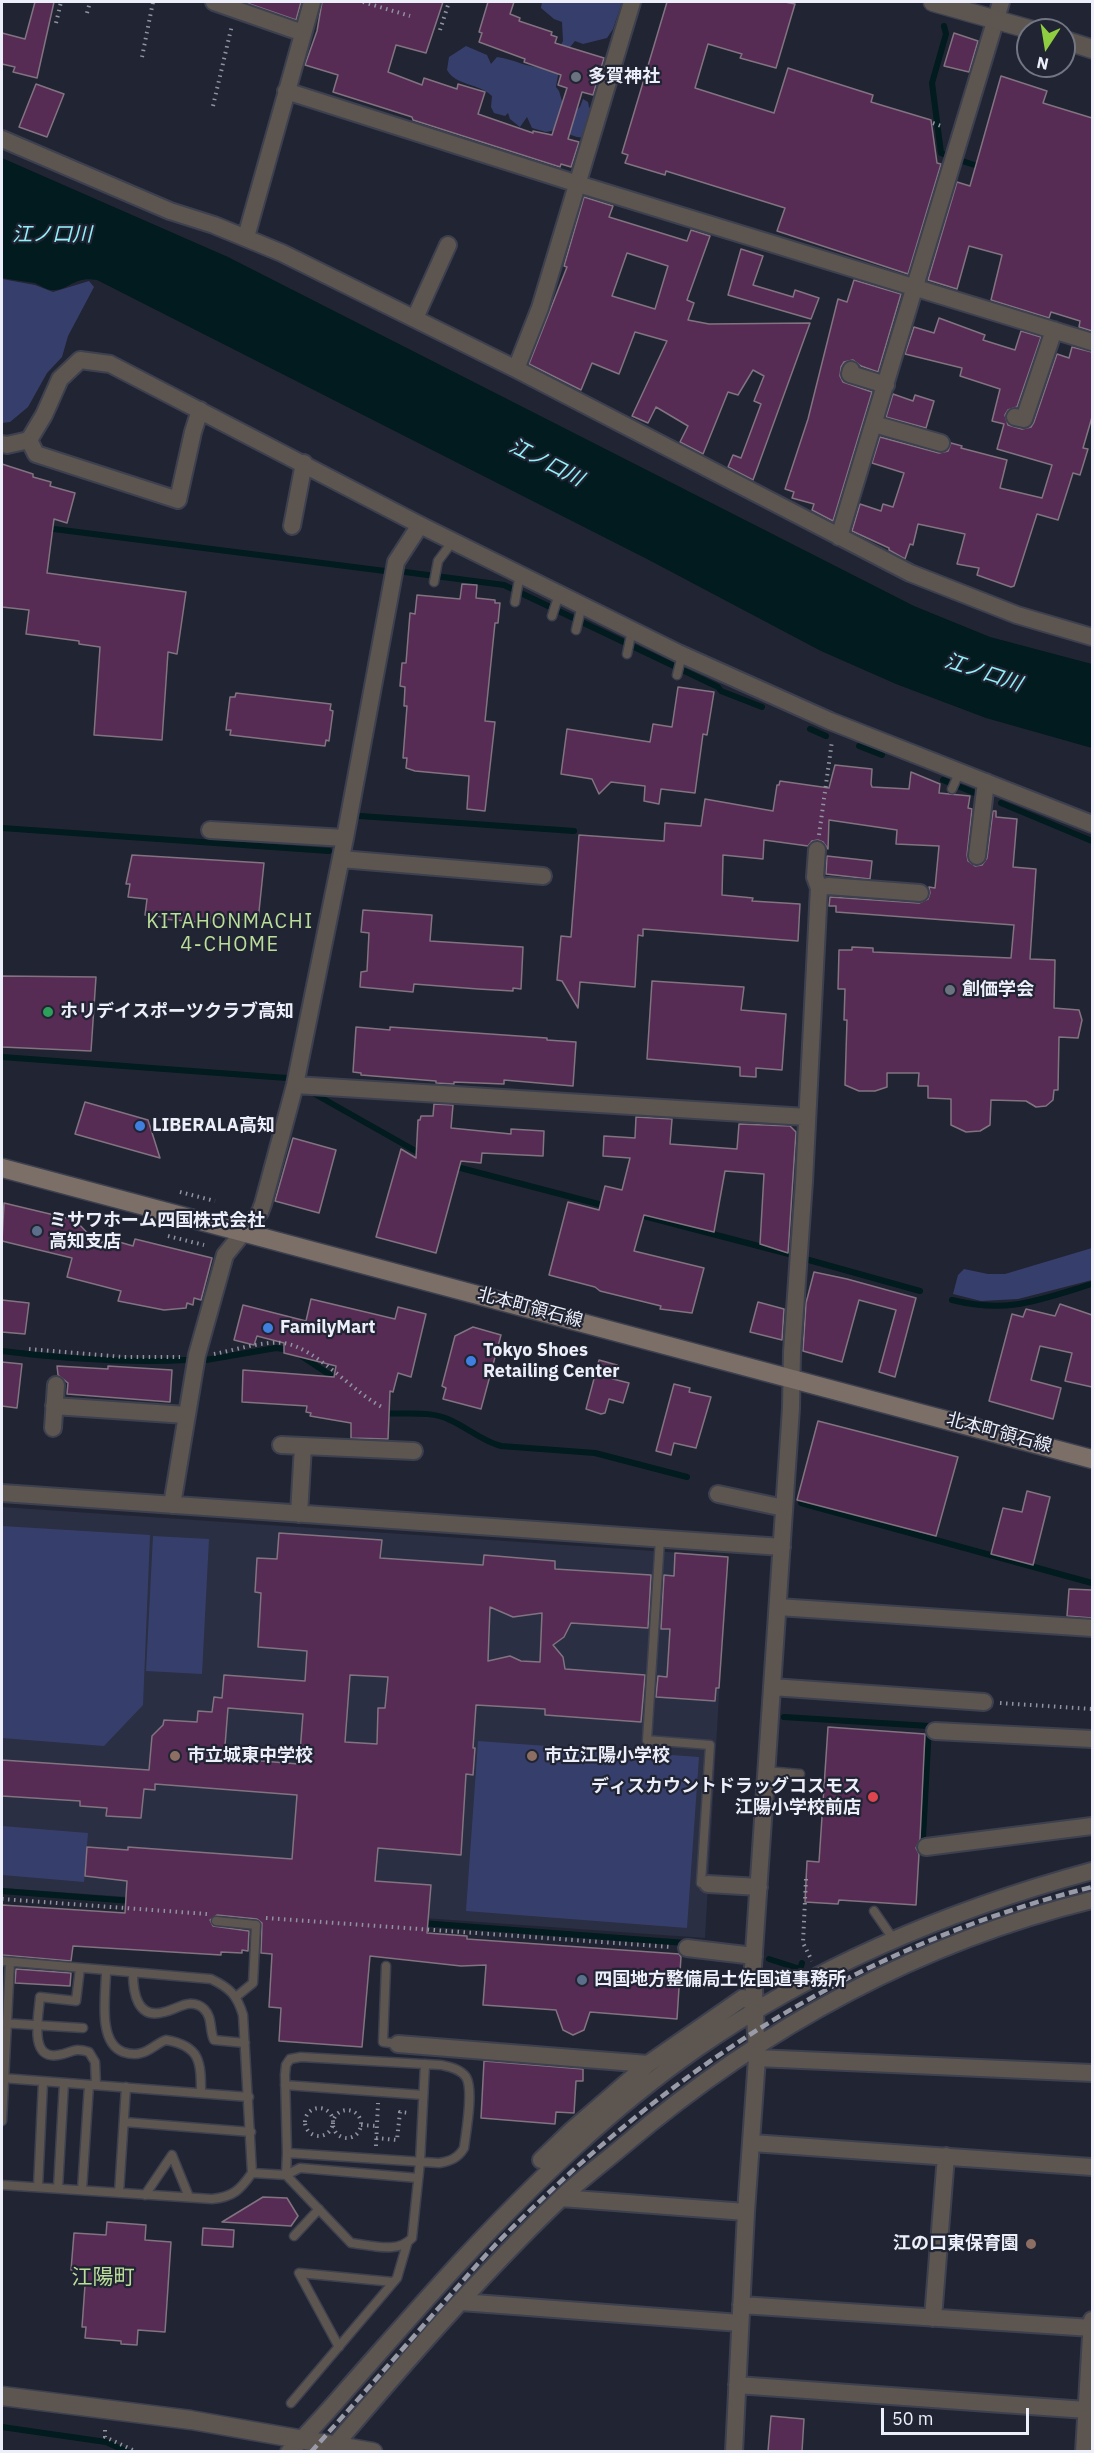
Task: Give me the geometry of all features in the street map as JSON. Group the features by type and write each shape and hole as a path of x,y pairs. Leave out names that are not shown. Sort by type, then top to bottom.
{"main road":[{"name":"北本町領石線","path":"2,1170 244,1231 1092,1458"}],"street":[{"path":"214,2 303,33"},
{"path":"246,237 312,2"},
{"path":"516,369 540,308 632,2"},
{"path":"933,2 1016,25"},
{"path":"839,537 1001,2"},
{"path":"1076,44 1092,49"},
{"path":"286,91 578,184 1092,342"},
{"path":"2,139 170,211 246,237 516,369 910,573 953,592 1027,618 1092,637"},
{"path":"415,318 448,245"},
{"path":"1016,417 1024,419 1054,330"},
{"path":"2,444 28,440 44,415 60,379 80,360 110,364 453,542 682,655 830,721 1092,824"},
{"path":"852,370 850,374 886,384"},
{"path":"28,440 36,454 178,500 200,410"},
{"path":"874,424 941,443"},
{"path":"292,526 304,463"},
{"path":"172,1505 197,1355 225,1255 263,1204 295,1085 341,859 396,562 420,525"},
{"path":"977,856 986,782"},
{"path":"210,830 345,838"},
{"path":"735,2451 746,2212 757,2051 754,1956 782,1547 807,1117 819,888 815,877 817,850"},
{"path":"341,859 543,876"},
{"path":"819,888 828,886 920,893"},
{"path":"295,1085 807,1117"},
{"path":"53,1428 56,1385"},
{"path":"54,1406 186,1415"},
{"path":"281,1445 414,1451"},
{"path":"298,1514 303,1446"},
{"path":"2,1493 782,1547"},
{"path":"718,1494 784,1508"},
{"path":"778,1607 1092,1628"},
{"path":"772,1687 984,1702"},
{"path":"935,1731 1092,1739"},
{"path":"926,1847 1092,1826"},
{"path":"296,2445 463,2259 552,2169 610,2116 754,2006 894,1940 981,1904 1092,1871"},
{"path":"708,1884 759,1887"},
{"path":"331,2448 461,2302 561,2198 669,2107 829,2002 889,1971 975,1936 1059,1908 1092,1900"},
{"path":"687,1948 754,1956"},
{"path":"541,2160 648,2064 743,1998 754,2006"},
{"path":"398,2044 648,2064"},
{"path":"757,2051 1092,2073"},
{"path":"752,2143 1092,2167"},
{"path":"933,2318 946,2156"},
{"path":"561,2198 746,2212"},
{"path":"461,2302 740,2323"},
{"path":"741,2305 1092,2328"},
{"path":"1084,2451 1090,2385 1092,2320"},
{"path":"737,2385 1086,2410"},
{"path":"2,2396 190,2420 296,2445 373,2451"}],"lane":[{"path":"434,582 442,555 453,542"},
{"path":"515,602 520,574"},
{"path":"552,616 558,594"},
{"path":"576,630 582,605"},
{"path":"627,654 632,630"},
{"path":"676,675 682,655"},
{"path":"952,789 960,771"},
{"path":"660,1539 647,1740 710,1745 701,1882 708,1884"},
{"path":"766,1772 800,1774"},
{"path":"874,1911 894,1940"},
{"path":"215,1918 256,1925 253,1983 237,1996"},
{"path":"2,2121 6,1962 211,1979 228,1987 237,1996 243,2015 251,2132 252,2173 243,2186 228,2197 189,2198 2,2185"},
{"path":"386,1966 383,2042 398,2044"},
{"path":"80,1968 76,2001 40,1997 37,2039 48,2055 57,2055 75,2049 92,2055 92,2085 82,2190"},
{"path":"106,1971 106,2030 109,2040 118,2050 131,2055 143,2053 166,2040 191,2049 197,2056 201,2072 201,2093"},
{"path":"133,1973 134,1999 143,2009 154,2013 165,2012 181,2005 192,2004 202,2007 209,2015 214,2040 245,2043"},
{"path":"4,2023 83,2028"},
{"path":"287,2153 439,2163 450,2161 459,2156 464,2148 469,2090 466,2077 455,2068 425,2064 301,2057 290,2059 286,2065 286,2175 351,2243 399,2248 407,2244"},
{"path":"291,2403 397,2278 407,2244 412,2238 420,2162 425,2064"},
{"path":"3,2078 249,2097"},
{"path":"38,2187 43,2082"},
{"path":"58,2188 64,2083"},
{"path":"285,2085 423,2095"},
{"path":"118,2193 126,2087"},
{"path":"124,2122 251,2132"},
{"path":"145,2194 172,2155 189,2198"},
{"path":"252,2173 286,2175 300,2168 418,2178"},
{"path":"294,2236 319,2209"},
{"path":"339,2346 299,2273 393,2282"}],"path":[{"path":"57,23 61,2"},
{"path":"87,13 90,2"},
{"path":"142,57 153,2"},
{"path":"363,2 410,16"},
{"path":"440,30 449,2"},
{"path":"213,105 236,9"},
{"path":"933,123 941,125"},
{"path":"817,850 832,743 830,721"},
{"path":"180,1192 215,1202"},
{"path":"168,1236 204,1245"},
{"path":"984,1702 1092,1709"},
{"path":"806,1879 803,1943 817,1970"},
{"path":"2,1899 215,1918"},
{"path":"261,1917 687,1948"},
{"path":"375,2159 379,2092"},
{"path":"362,2125 356,2114 348,2110 336,2115 333,2123 328,2133 320,2136 308,2130 306,2121 313,2110 321,2109 329,2113 333,2123 336,2132 344,2138 357,2134 362,2125"},
{"path":"376,2138 398,2140 400,2112 422,2114"},
{"path":"362,2125 377,2126"},
{"path":"105,2430 105,2437 137,2451"}],"shaded area":[{"path":"542,2 622,2 613,29 607,38 583,44 575,41 563,58 560,68 556,87 565,111 573,113 580,107 583,99 588,102 596,117 587,138 556,130 546,132 532,128 527,117 520,127 510,119 508,113 505,116 494,113 491,107 492,96 487,92 456,79 447,70 449,57 466,46 487,55 491,64 497,57 529,66 549,67 563,41 562,22 554,19 541,8"},
{"path":"2,279 35,285 53,292 89,281 94,287 68,336 62,357 47,373 28,407 10,422 2,423"},
{"path":"1092,1248 1092,1280 1018,1299 981,1301 953,1294 958,1275 964,1269 988,1274 1005,1274"},
{"path":"2,1507 727,1556 705,1938 2,1888"},
{"path":"2,1526 150,1535 143,1705 104,1746 2,1738"},
{"path":"153,1536 209,1539 202,1674 146,1671"},
{"path":"478,1741 699,1757 687,1928 466,1911"},
{"path":"2,1826 88,1833 84,1882 2,1875"}],"water":[{"name":"江ノ口川","path":"2,158 228,257 914,606 990,637 1092,664 1092,748 986,718 896,684 821,651 647,559 97,280 82,280 58,290 52,290 35,283 2,278"}],"building":[{"path":"35,2 54,2 37,78 13,72 15,67 2,64 2,33 25,39"},
{"path":"244,2 301,2 296,20"},
{"path":"322,2 443,2 426,53 396,45 388,72 422,85 424,78 457,89 458,84 485,92 478,114 533,133 533,131 552,135 567,88 558,85 561,75 479,42 482,33 479,32 488,2 514,2 510,14 520,18 519,21 552,32 551,35 557,37 555,43 604,58 593,95 582,92 568,139 579,142 571,167 561,164 560,167 333,92 338,75 305,65 317,31"},
{"path":"667,2 785,2 795,4 776,68 740,58 742,54 708,44 695,88 774,113 788,68 873,95 871,102 931,120 937,163 941,164 908,274 777,231 785,208 666,171 665,175 625,163 628,155 622,153"},
{"path":"954,33 978,41 969,72 944,66"},
{"path":"1001,76 1047,91 1043,103 1092,118 1092,331 1079,327 1080,321 1051,312 1049,318 991,300 1002,255 969,246 957,289 928,280 957,182 970,186"},
{"path":"36,84 64,94 47,137 19,127"},
{"path":"584,197 613,206 609,217 687,241 691,230 710,236 687,300 694,303 688,320 709,324 810,323 753,480 728,467 733,455 741,458 761,404 754,401 764,376 753,370 738,395 728,392 703,454 680,442 688,426 656,407 648,423 632,416 667,341 635,332 619,374 592,363 581,390 529,364 567,267 564,266","holes":["627,253 668,266 655,309 612,296"]},
{"path":"741,249 763,256 753,285 793,297 795,290 819,298 811,319 728,295"},
{"path":"854,280 901,294 878,372 861,366 853,360 844,362 841,367 840,376 843,382 872,392 833,521 812,510 814,504 792,498 794,492 785,489 808,419 838,299 847,302"},
{"path":"939,318 985,335 983,340 1015,350 1021,331 1041,337 1017,407 1008,410 1005,415 1008,425 1022,429 1031,427 1034,422 1057,354 1069,358 1072,347 1092,352 1092,417 1083,448 1088,449 1080,475 1073,473 1058,520 1037,514 1014,586 1011,587 977,575 979,568 957,564 965,534 918,524 913,545 910,544 905,559 889,548 852,531 860,504 881,511 883,504 893,507 904,473 872,463 880,437 939,453 948,451 951,443 962,446 961,448 1007,460 1000,488 1042,498 1052,465 997,449 1004,424 992,421 1000,389 960,376 962,368 905,354 914,327 934,333"},
{"path":"893,394 913,401 915,395 934,401 926,428 886,417"},
{"path":"2,464 51,482 50,486 75,493 67,523 54,519 47,573 186,592 177,654 168,652 162,740 94,735 100,647 79,644 79,641 26,634 29,610 2,607"},
{"path":"462,584 477,585 476,598 495,600 495,603 500,603 498,623 495,623 485,721 495,722 485,811 467,809 469,776 415,771 406,768 407,758 403,758 407,706 404,706 405,687 400,686 402,663 406,663 410,613 415,614 417,595 460,599"},
{"path":"678,687 714,692 707,735 703,734 695,793 661,789 659,804 644,801 645,786 611,782 599,794 592,779 561,774 567,729 650,742 653,724 672,727"},
{"path":"236,693 331,704 330,710 333,711 329,741 326,740 325,746 230,735 231,730 226,730 230,697 235,697"},
{"path":"835,765 872,769 872,787 909,789 911,772 940,784 939,793 970,796 968,808 972,809 967,855 968,861 975,866 982,865 987,858 993,811 996,811 996,817 1017,819 1013,867 1036,869 1030,959 1055,960 1054,1008 1079,1010 1082,1020 1078,1038 1059,1037 1058,1090 1054,1090 1053,1100 1046,1106 1036,1107 1026,1101 991,1100 990,1125 980,1131 966,1132 951,1125 951,1099 928,1098 928,1086 918,1086 919,1073 887,1073 887,1087 875,1091 859,1091 845,1085 847,1020 844,1020 845,989 838,989 839,950 852,950 852,947 873,948 873,952 1011,958 1014,925 836,912 836,906 829,906 830,897 919,903 928,899 929,887 935,888 939,846 896,844 897,830 829,820 828,849 823,842 818,840 812,841 808,846 764,840 763,859 723,855 722,895 753,898 752,901 800,904 798,941 643,929 643,936 638,935 635,987 580,982 578,1008 562,981 557,980 561,936 571,937 579,835 664,841 665,823 701,826 705,799 773,811 777,785 780,781 829,788"},
{"path":"132,855 264,863 258,921 211,917 210,923 145,915 147,899 128,897 130,884 126,884"},
{"path":"827,856 872,861 870,879 826,874"},
{"path":"363,910 432,915 430,941 523,947 521,989 513,988 513,991 414,984 413,992 360,987 361,972 367,971 369,933 361,932"},
{"name":"ホリデイスポーツクラブ高知","path":"2,976 96,977 91,1051 2,1047"},
{"path":"652,981 744,987 741,1010 786,1014 782,1070 756,1068 756,1077 740,1076 740,1067 647,1059"},
{"path":"356,1027 390,1030 390,1027 576,1042 573,1086 504,1080 504,1084 454,1082 454,1084 361,1075 361,1073 353,1072"},
{"path":"85,1102 148,1120 160,1158 75,1134"},
{"path":"434,1104 453,1105 451,1128 511,1134 511,1129 544,1131 543,1156 482,1153 481,1163 461,1161 436,1253 376,1237 401,1149 416,1158 418,1120 421,1116 433,1116"},
{"path":"636,1117 672,1119 670,1144 737,1149 739,1124 790,1126 796,1132 788,1253 760,1244 764,1174 725,1171 714,1232 644,1215 634,1251 704,1268 692,1313 660,1309 661,1306 600,1291 595,1287 549,1275 568,1202 599,1210 605,1186 622,1190 630,1158 603,1156 604,1136 635,1138"},
{"path":"293,1138 336,1150 319,1213 275,1201"},
{"path":"4,1203 75,1220 98,1244 109,1239 133,1246 135,1239 212,1258 201,1300 194,1298 193,1305 187,1303 186,1308 164,1310 118,1301 121,1291 67,1277 72,1258 2,1241"},
{"path":"814,1272 916,1298 895,1377 879,1372 896,1310 859,1300 842,1362 803,1351 806,1303"},
{"path":"311,1299 395,1319 398,1307 426,1314 411,1377 398,1373 393,1392 390,1391 388,1439 351,1438 351,1423 310,1416 311,1413 306,1412 307,1406 242,1402 243,1370 334,1377 336,1366 284,1353 284,1343 257,1336 254,1345 234,1340 243,1305 306,1321"},
{"path":"2,1300 29,1303 25,1334 2,1332"},
{"path":"758,1302 784,1309 782,1340 750,1332"},
{"path":"1060,1304 1092,1315 1092,1387 1065,1381 1072,1353 1040,1346 1031,1380 1061,1388 1053,1419 989,1401 1012,1314 1023,1317 1026,1309 1055,1316"},
{"name":"Tokyo Shoes Retailing Center","path":"473,1327 501,1335 481,1409 443,1399 446,1388 442,1386 455,1336"},
{"path":"599,1360 617,1365 613,1379 629,1383 623,1403 609,1399 605,1413 601,1414 586,1409"},
{"path":"2,1362 22,1364 17,1408 2,1406"},
{"path":"57,1366 172,1370 170,1402 67,1394 68,1383 58,1375"},
{"path":"674,1384 690,1388 689,1392 711,1397 696,1448 674,1443 671,1455 656,1451"},
{"path":"818,1421 958,1457 936,1536 797,1500"},
{"path":"1027,1491 1050,1497 1033,1565 991,1554 1003,1508 1022,1512"},
{"path":"279,1533 382,1540 380,1558 483,1565 484,1555 555,1561 555,1569 651,1575 648,1628 571,1623 564,1637 553,1645 563,1657 565,1669 645,1675 641,1722 545,1715 545,1709 476,1705 473,1775 466,1774 461,1855 378,1848 375,1881 431,1885 427,1933 467,1936 467,1939 679,1954 681,1957 677,2019 590,2012 584,2030 573,2035 563,2030 556,2010 483,2005 486,1965 461,1966 370,1956 362,2047 279,2041 281,2008 269,2007 272,1954 261,1953 262,1923 257,1919 217,1915 210,1920 213,1926 249,1931 248,1951 221,1952 221,1955 73,1946 71,1961 2,1955 2,1905 125,1913 127,1881 85,1876 87,1847 128,1850 128,1847 292,1859 297,1795 155,1784 155,1790 144,1789 141,1818 106,1816 107,1808 80,1806 80,1801 2,1796 2,1760 149,1770 152,1736 163,1725 164,1720 197,1722 198,1711 212,1712 214,1697 222,1698 224,1675 305,1681 307,1651 258,1647 261,1593 255,1592 257,1558 277,1559","holes":["490,1607 513,1617 542,1613 540,1662 521,1661 510,1656 488,1661","350,1675 388,1677 385,1708 378,1708 377,1744 345,1742","228,1708 303,1714 299,1764 224,1758"]},
{"path":"675,1553 728,1557 719,1688 716,1688 715,1701 656,1697 658,1676 667,1677 670,1629 661,1629 664,1575 674,1576"},
{"path":"1069,1589 1092,1590 1092,1618 1067,1616"},
{"name":"ディスカウントドラッグコスモス 江陽小学校前店","path":"828,1727 925,1734 920,1839 916,1848 919,1854 916,1905 839,1900 838,1904 805,1902 807,1861 819,1862"},
{"path":"16,1969 71,1973 70,1986 15,1983"},
{"path":"484,2061 583,2069 583,2081 576,2081 574,2113 556,2112 555,2124 481,2118"},
{"path":"263,2197 287,2198 298,2216 291,2226 222,2222"},
{"path":"107,2222 146,2225 145,2240 171,2242 165,2332 138,2330 137,2345 121,2344 121,2341 85,2338 86,2327 82,2327 86,2271 71,2270 74,2233 106,2235"},
{"path":"203,2228 234,2230 233,2247 202,2245"},
{"path":"771,2416 804,2419 802,2451 768,2451"}],"waterway":[{"path":"944,26 946,34 932,83 941,153 948,156"},
{"path":"959,160 981,167"},
{"path":"46,528 385,571"},
{"path":"405,572 504,585 718,687 721,691 762,707"},
{"path":"810,729 826,736"},
{"path":"859,746 882,755"},
{"path":"943,780 975,793"},
{"path":"1001,803 1092,841"},
{"path":"360,816 574,831"},
{"path":"2,828 329,851"},
{"path":"2,1057 287,1078"},
{"path":"313,1093 421,1154"},
{"path":"453,1166 606,1206"},
{"path":"636,1214 789,1254"},
{"path":"809,1260 920,1291"},
{"path":"952,1300 990,1306 1007,1305 1039,1300 1092,1284"},
{"path":"206,1360 276,1348 291,1350"},
{"path":"2,1351 94,1360 187,1360"},
{"path":"300,1355 339,1381"},
{"path":"384,1413 434,1415 450,1420 501,1446 595,1453 687,1477"},
{"path":"801,1503 1092,1583"},
{"path":"784,1717 929,1726 923,1837"},
{"path":"2,1891 132,1901"},
{"path":"421,1923 686,1943"},
{"path":"769,1959 800,1969 802,1963"},
{"path":"2,2427 106,2442 128,2452"}],"railway":[{"path":"311,2452 499,2241 564,2179 630,2121 699,2069 771,2022 845,1980 924,1943 1006,1912 1092,1887"}],"place":[{"name":"多賀神社","path":"576,77"},
{"name":"創価学会","path":"950,990"},
{"name":"ホリデイスポーツクラブ高知","path":"48,1012"},
{"name":"LIBERALA高知","path":"140,1126"},
{"name":"ミサワホーム四国株式会社 高知支店","path":"37,1231"},
{"name":"FamilyMart","path":"268,1328"},
{"name":"Tokyo Shoes Retailing Center","path":"471,1361"},
{"name":"市立城東中学校","path":"175,1756"},
{"name":"市立江陽小学校","path":"532,1756"},
{"name":"ディスカウントドラッグコスモス 江陽小学校前店","path":"873,1797"},
{"name":"四国地方整備局土佐国道事務所","path":"582,1980"},
{"name":"江の口東保育園","path":"1031,2244"}],"district":[{"name":"KITAHONMACHI 4-CHOME","path":"230,934"},
{"name":"江陽町","path":"103,2278"}]}
